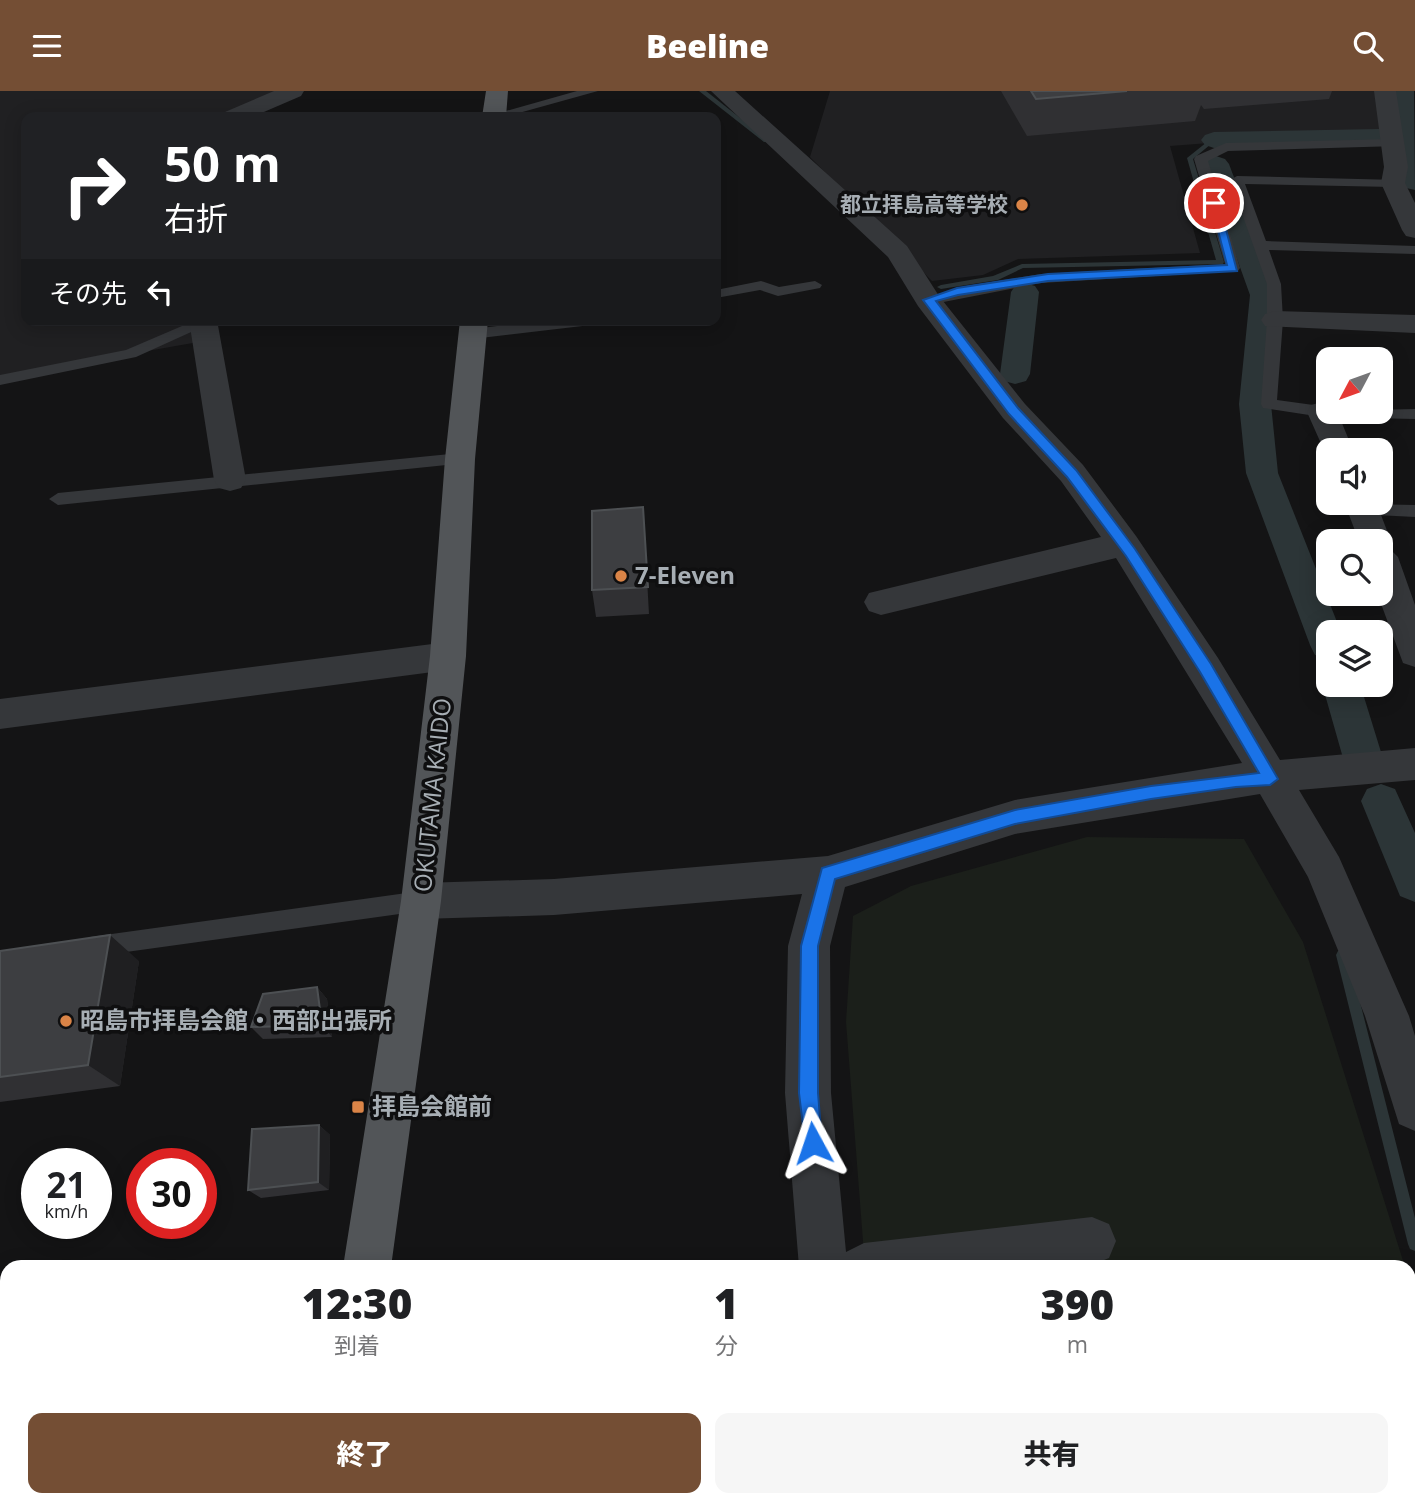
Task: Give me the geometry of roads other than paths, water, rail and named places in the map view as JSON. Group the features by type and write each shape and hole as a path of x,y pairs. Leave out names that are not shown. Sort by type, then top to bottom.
{"main road":[{"path":"495,112 497,91"},
{"name":"OKUTAMA KAIDO","path":"368,1260 421,901 448,656 460,459 473,327"}],"street":[{"path":"245,112 293,91"},
{"path":"722,91 898,252 929,300 1014,411 1072,474 1124,544 1205,668 1253,779 1325,869 1387,1016 1415,1104"},
{"path":"1385,91 1396,167 1393,183 1415,230"},
{"path":"1275,320 1415,324"},
{"path":"204,326 230,480"},
{"path":"881,602 1124,544"},
{"path":"1393,588 1412,636"},
{"path":"0,714 448,656"},
{"path":"421,901 568,896 828,874 1015,817 1253,779 1415,764"},
{"path":"822,1260 808,1093 809,946 828,874"},
{"path":"925,1260 1092,1241"}],"lane":[{"path":"513,112 592,91"},
{"path":"929,300 957,291 1048,277 1233,268 1201,159 1226,146 1393,143"},
{"path":"1316,410 1269,404 1275,320 1274,284 1237,180 1393,183"},
{"path":"1259,245 1415,250"},
{"path":"721,293 761,285 778,292 815,285"},
{"path":"0,380 130,354 194,326"},
{"path":"1393,413 1415,414"},
{"path":"58,499 460,459"},
{"path":"1393,509 1415,511"},
{"path":"68,950 421,901"}],"waterway":[{"path":"702,91 766,141"},
{"path":"1402,91 1415,182"},
{"path":"1214,140 1379,136"},
{"path":"941,287 995,278 1022,266 1220,262 1190,158 1214,139"},
{"path":"1216,164 1264,295 1255,404 1262,473 1318,620"},
{"path":"1015,374 1025,292"},
{"path":"1345,697 1365,765"},
{"path":"1381,801 1415,883"},
{"path":"1342,955 1415,1244"}],"place":[{"name":"都立拝島高等学校","path":"1022,205"},
{"name":"7-Eleven","path":"621,576"},
{"name":"昭島市拝島会館・西部出張所","path":"66,1021"},
{"name":"拝島会館前","path":"358,1107"}]}
